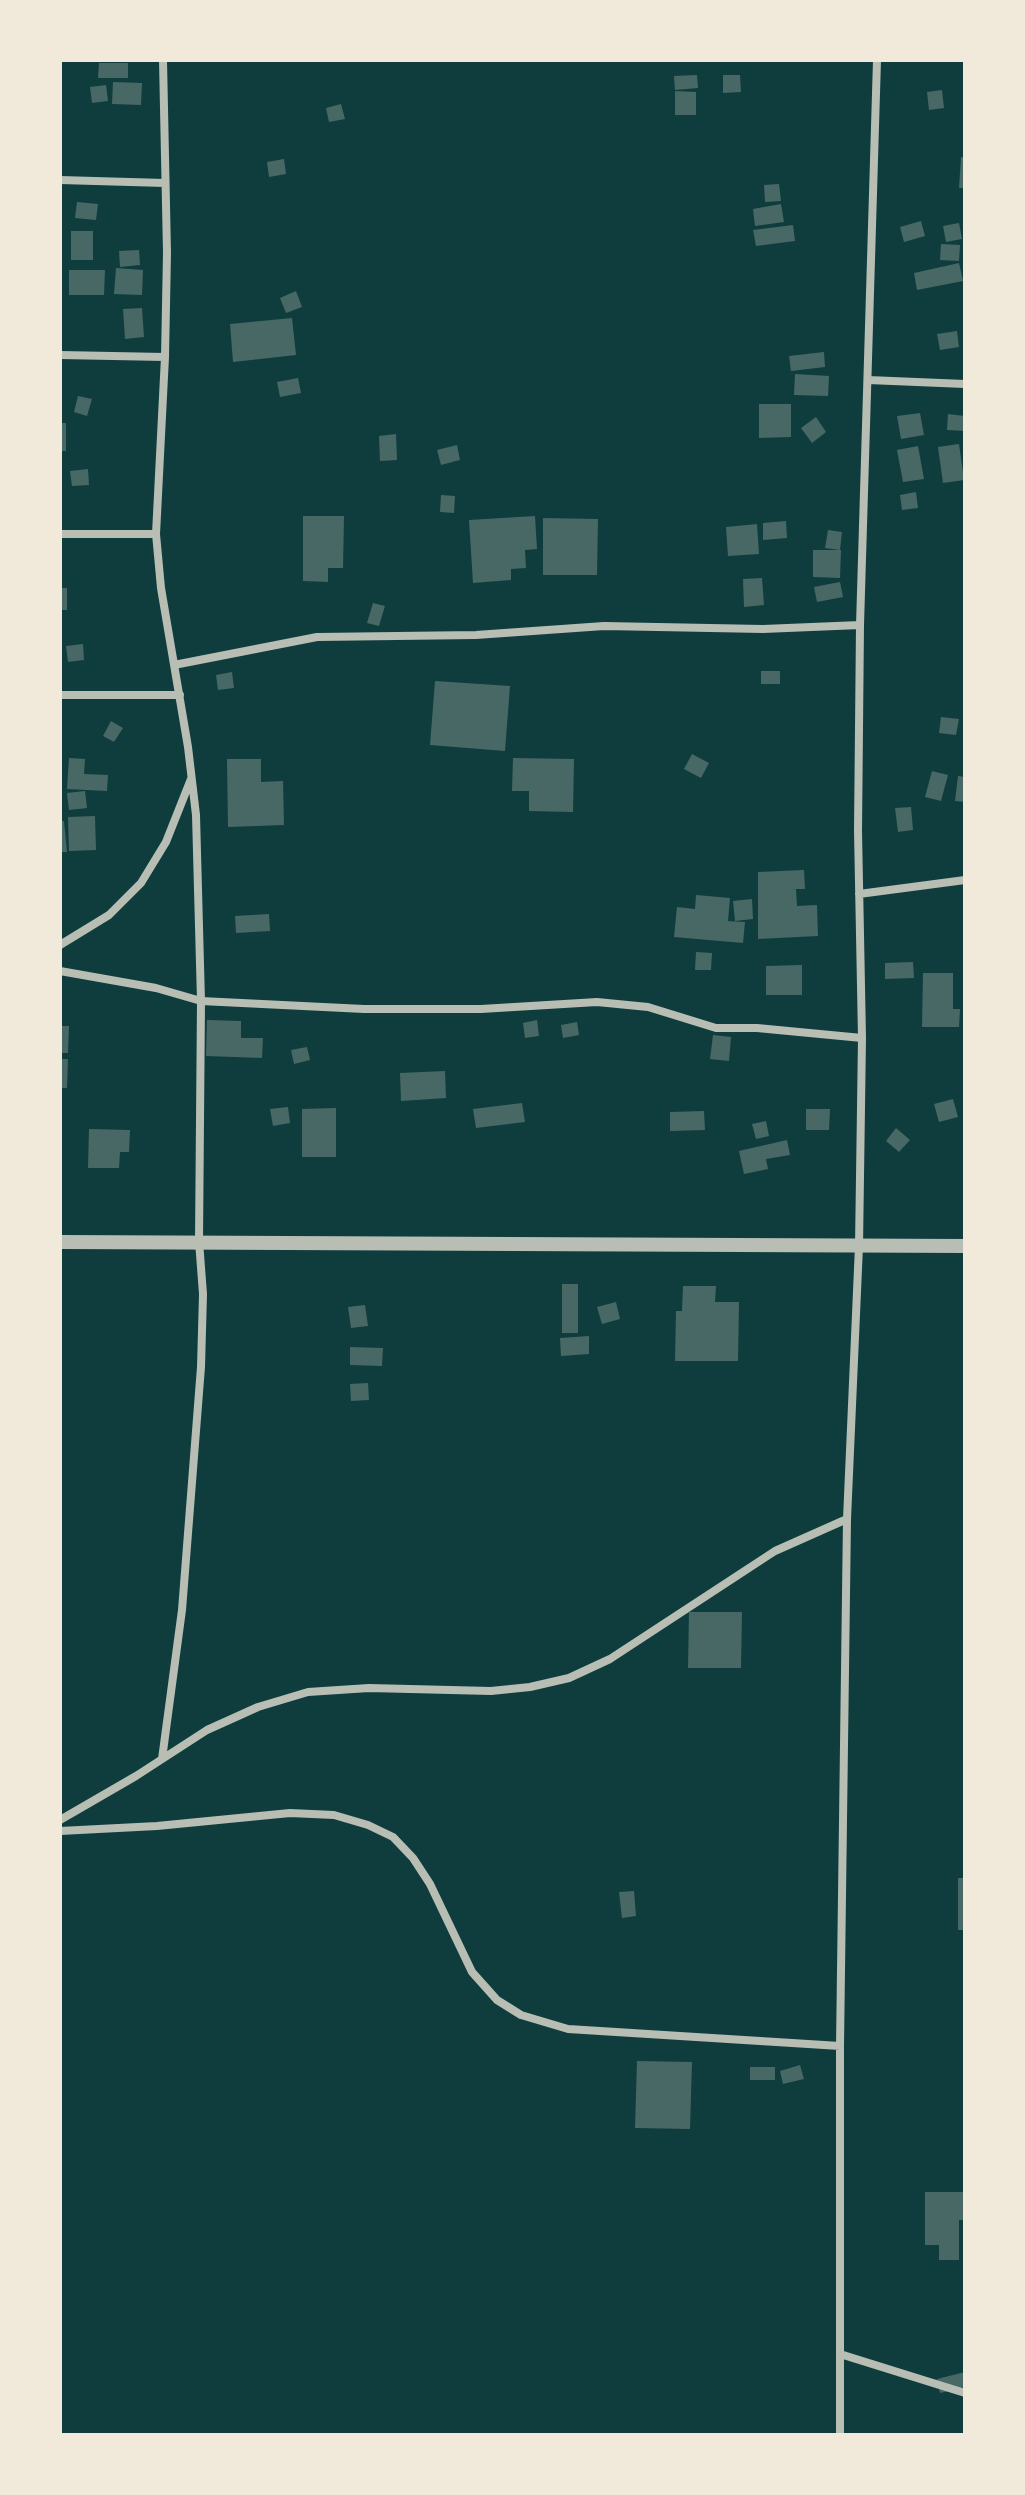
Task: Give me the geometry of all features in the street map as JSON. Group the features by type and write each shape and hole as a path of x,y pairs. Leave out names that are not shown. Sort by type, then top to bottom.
{"street":[{"path":"162,1759 182,1610 199,1399 203,1294 199,1241 201,1001 196,815 180,695 161,588 156,534 165,357 163,60"},
{"path":"840,2435 840,2046 847,1519 859,1246 862,1038 860,625 877,60"},
{"path":"60,180 165,183"},
{"path":"60,355 165,357"},
{"path":"868,380 965,384"},
{"path":"60,534 156,534"},
{"path":"174,665 317,637 452,636 604,626 763,629 860,625"},
{"path":"60,695 180,695"},
{"path":"60,945 109,915 141,883 166,842 192,778"},
{"path":"859,894 965,880"},
{"path":"60,971 156,988 201,1001 364,1009 481,1009 597,1002 648,1007 716,1028 757,1028 862,1038"},
{"path":"60,1242 965,1246"},
{"path":"60,1820 207,1730 258,1707 308,1692 369,1688 491,1691 530,1687 569,1678 610,1659 775,1551 847,1519"},
{"path":"60,1831 157,1826 290,1813 334,1815 368,1825 393,1837 413,1858 430,1884 472,1972 497,2000 521,2015 568,2029 840,2046"},
{"path":"840,2354 965,2393"}],"building":[{"path":"99,63 128,63 128,78 98,78"},
{"path":"697,75 698,88 675,90 674,76"},
{"path":"723,75 740,75 741,92 723,93"},
{"path":"113,82 142,83 141,105 112,104"},
{"path":"106,85 108,101 92,103 90,87"},
{"path":"942,90 944,108 929,110 927,92"},
{"path":"675,91 696,92 696,115 675,115"},
{"path":"341,104 345,119 329,122 326,108"},
{"path":"961,157 965,158 965,188 959,188"},
{"path":"284,159 286,174 269,177 267,162"},
{"path":"779,184 781,201 765,202 764,185"},
{"path":"77,202 98,204 96,220 75,218"},
{"path":"781,204 784,222 755,226 753,209"},
{"path":"921,221 925,236 904,242 900,227"},
{"path":"959,223 962,239 946,242 943,226"},
{"path":"793,225 795,241 756,246 753,230"},
{"path":"71,231 93,231 93,260 71,260"},
{"path":"941,244 960,245 959,261 940,260"},
{"path":"139,250 140,265 120,267 119,251"},
{"path":"959,263 963,281 917,290 914,273"},
{"path":"116,268 143,270 142,295 114,294"},
{"path":"69,270 105,270 104,295 69,295"},
{"path":"296,291 302,307 286,313 280,298"},
{"path":"142,308 144,337 125,339 123,309"},
{"path":"292,318 296,355 233,362 230,324"},
{"path":"957,331 959,347 940,350 937,334"},
{"path":"824,352 825,367 791,371 789,356"},
{"path":"795,374 829,376 828,396 794,395"},
{"path":"298,378 301,393 280,397 277,382"},
{"path":"78,396 92,399 87,416 74,412"},
{"path":"759,404 791,404 791,437 759,438"},
{"path":"920,413 924,435 901,439 897,416"},
{"path":"948,414 965,416 965,431 947,430"},
{"path":"816,417 826,432 812,443 801,428"},
{"path":"60,423 66,423 66,451 60,451"},
{"path":"396,434 397,460 380,461 379,436"},
{"path":"959,444 964,480 943,483 938,447"},
{"path":"457,445 460,460 441,465 437,450"},
{"path":"918,446 924,479 903,482 897,450"},
{"path":"88,469 89,485 72,486 70,471"},
{"path":"916,492 918,508 902,510 900,495"},
{"path":"441,495 455,496 454,513 440,512"},
{"path":"303,516 344,516 343,568 328,568 328,582 303,581"},
{"path":"535,516 537,549 525,550 526,568 511,569 511,580 473,583 469,520"},
{"path":"543,518 598,519 597,575 543,575"},
{"path":"786,521 787,538 763,540 763,523"},
{"path":"757,524 759,554 728,556 726,527"},
{"path":"828,530 842,532 840,550 825,548"},
{"path":"813,550 841,550 840,578 813,577"},
{"path":"762,578 764,605 744,607 743,579"},
{"path":"840,582 843,597 817,602 814,587"},
{"path":"60,588 67,588 67,610 60,610"},
{"path":"373,603 385,606 379,626 367,623"},
{"path":"83,644 84,660 68,662 66,646"},
{"path":"761,671 780,671 780,684 761,684"},
{"path":"232,672 234,688 218,690 216,675"},
{"path":"435,681 510,686 505,751 430,745"},
{"path":"941,717 959,719 956,735 939,733"},
{"path":"111,721 123,728 114,742 103,736"},
{"path":"692,754 709,763 701,778 684,769"},
{"path":"69,758 85,759 84,774 108,775 107,791 67,789"},
{"path":"513,758 574,759 573,812 529,811 529,791 512,791"},
{"path":"227,759 261,759 261,782 283,781 284,825 228,827"},
{"path":"932,771 948,775 941,801 925,797"},
{"path":"958,776 965,777 965,802 955,801"},
{"path":"85,791 87,808 69,810 67,793"},
{"path":"911,807 913,830 898,832 895,808"},
{"path":"95,816 96,850 69,851 68,817"},
{"path":"60,821 64,821 67,852 60,852"},
{"path":"804,870 805,889 796,889 797,906 817,905 818,936 758,939 758,872"},
{"path":"696,895 730,898 728,921 745,922 743,943 674,937 677,907 695,909"},
{"path":"752,899 753,919 735,921 733,901"},
{"path":"269,914 270,931 236,933 235,916"},
{"path":"696,952 712,953 711,970 695,970"},
{"path":"913,962 914,978 885,979 885,963"},
{"path":"802,965 802,995 766,995 766,966"},
{"path":"923,973 953,973 953,1009 960,1009 959,1027 922,1027"},
{"path":"207,1020 241,1021 241,1038 263,1038 262,1058 206,1056"},
{"path":"537,1020 539,1036 525,1038 523,1023"},
{"path":"577,1022 579,1035 563,1038 561,1025"},
{"path":"60,1026 69,1026 68,1053 60,1053"},
{"path":"713,1035 731,1037 729,1061 710,1059"},
{"path":"307,1047 310,1060 294,1064 291,1050"},
{"path":"60,1059 68,1059 67,1088 60,1088"},
{"path":"445,1071 446,1098 401,1101 400,1073"},
{"path":"953,1099 958,1117 939,1122 934,1104"},
{"path":"522,1103 525,1122 476,1128 473,1109"},
{"path":"288,1107 290,1123 273,1126 270,1109"},
{"path":"336,1108 336,1157 302,1157 302,1109"},
{"path":"806,1109 830,1109 829,1130 806,1130"},
{"path":"704,1111 705,1130 670,1131 670,1112"},
{"path":"766,1121 769,1136 756,1139 752,1124"},
{"path":"896,1128 910,1140 899,1152 886,1141"},
{"path":"89,1129 130,1130 129,1152 120,1152 119,1168 88,1168"},
{"path":"787,1140 790,1155 766,1159 768,1169 744,1174 739,1151"},
{"path":"562,1284 578,1284 578,1333 562,1333"},
{"path":"683,1286 716,1286 715,1302 739,1302 738,1361 675,1361 676,1311 682,1311"},
{"path":"616,1302 620,1319 602,1324 597,1307"},
{"path":"365,1305 368,1326 351,1328 348,1307"},
{"path":"589,1336 589,1354 561,1356 560,1338"},
{"path":"350,1347 383,1348 382,1366 350,1365"},
{"path":"368,1383 369,1400 351,1401 350,1384"},
{"path":"689,1612 742,1612 741,1668 688,1668"},
{"path":"958,1878 965,1878 965,1930 958,1930"},
{"path":"634,1891 636,1916 622,1918 619,1892"},
{"path":"637,2061 692,2062 690,2129 635,2128"},
{"path":"800,2065 804,2079 783,2084 780,2071"},
{"path":"750,2067 775,2067 775,2080 750,2080"},
{"path":"925,2192 965,2192 965,2220 959,2220 959,2260 939,2260 939,2245 925,2245"},
{"path":"965,2372 965,2387 940,2393 937,2379"}]}
